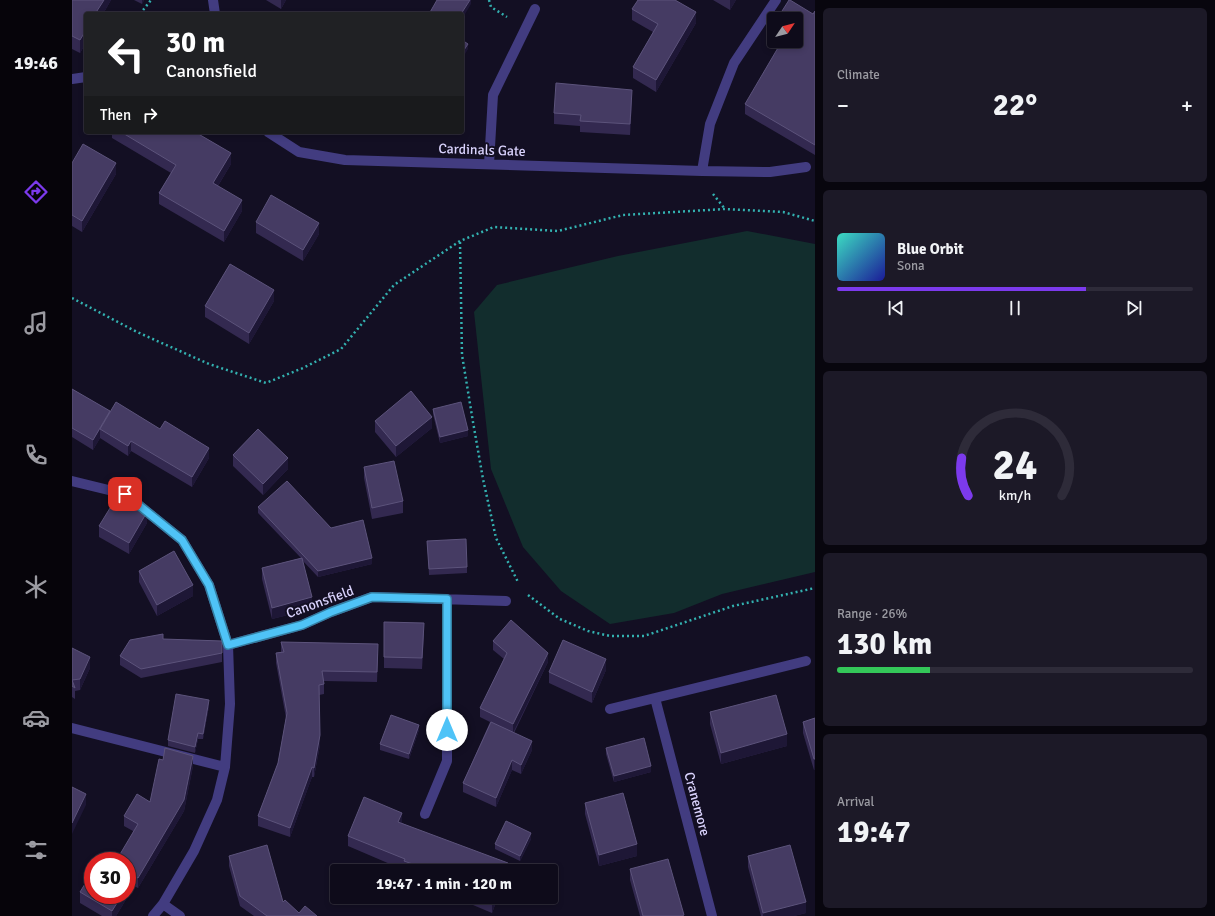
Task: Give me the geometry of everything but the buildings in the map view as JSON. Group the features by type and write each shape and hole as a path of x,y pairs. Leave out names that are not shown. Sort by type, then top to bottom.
{"street":[{"path":"213,0 215,12"},
{"path":"702,171 710,124 734,63 776,0"},
{"path":"489,164 493,96 535,9"},
{"path":"72,79 84,77"},
{"name":"Cardinals Gate","path":"271,134 299,152 345,160 702,171 770,172 806,167"},
{"path":"72,481 125,494 182,540 209,585 228,645 230,704 225,767 217,800 194,851 163,904 153,916"},
{"name":"Canonsfield","path":"228,645 302,625 331,612 372,597 506,601"},
{"path":"425,814 447,761 447,599"},
{"path":"610,709 806,661"},
{"name":"Cranemore","path":"655,698 712,916"},
{"path":"72,728 225,767"},
{"path":"163,904 180,916"}],"path":[{"path":"142,12 151,0"},
{"path":"72,298 137,332 209,364 266,383 303,368 341,349 394,285 460,241 494,227 558,231 623,215 718,209 783,212 815,221"},
{"path":"460,241 462,355 479,458 496,538 519,584"},
{"path":"522,591 560,619 588,631 610,636 644,636 733,606 815,588"}],"green space":[{"path":"747,231 815,244 815,572 722,594 674,613 610,624 561,591 523,547 491,469 474,312 497,285 618,256"}],"route":[{"path":"125,494 182,540 209,585 228,645 302,625 331,612 372,597 447,599 447,730"}]}
